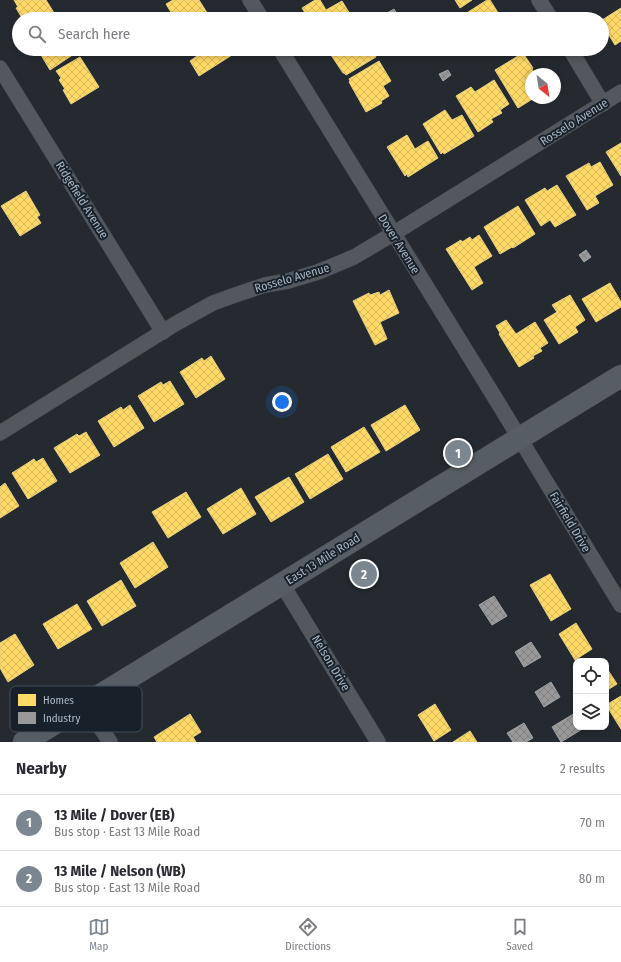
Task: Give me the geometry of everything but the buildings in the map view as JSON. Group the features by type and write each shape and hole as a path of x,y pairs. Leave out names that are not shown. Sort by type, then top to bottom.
{"main road":[{"name":"East 13 Mile Road","path":"115,686 621,376"},
{"name":"East 13 Mile Road","path":"24,742 40,732"}],"street":[{"path":"250,0 258,12"},
{"path":"539,0 547,12"},
{"name":"Dover Avenue","path":"284,56 520,438"},
{"path":"574,56 603,104"},
{"name":"Ridgefield Avenue","path":"0,68 163,332"},
{"name":"Rosselo Avenue","path":"0,433 204,308 226,298 265,285 301,278 354,257 621,92"},
{"name":"Fairfield Drive","path":"520,438 621,605"},
{"name":"Nelson Drive","path":"282,584 378,742"},
{"path":"103,732 110,742"}],"place":[{"name":"13 Mile / Dover (EB)","path":"458,453"},
{"name":"13 Mile / Nelson (WB)","path":"364,574"}]}
